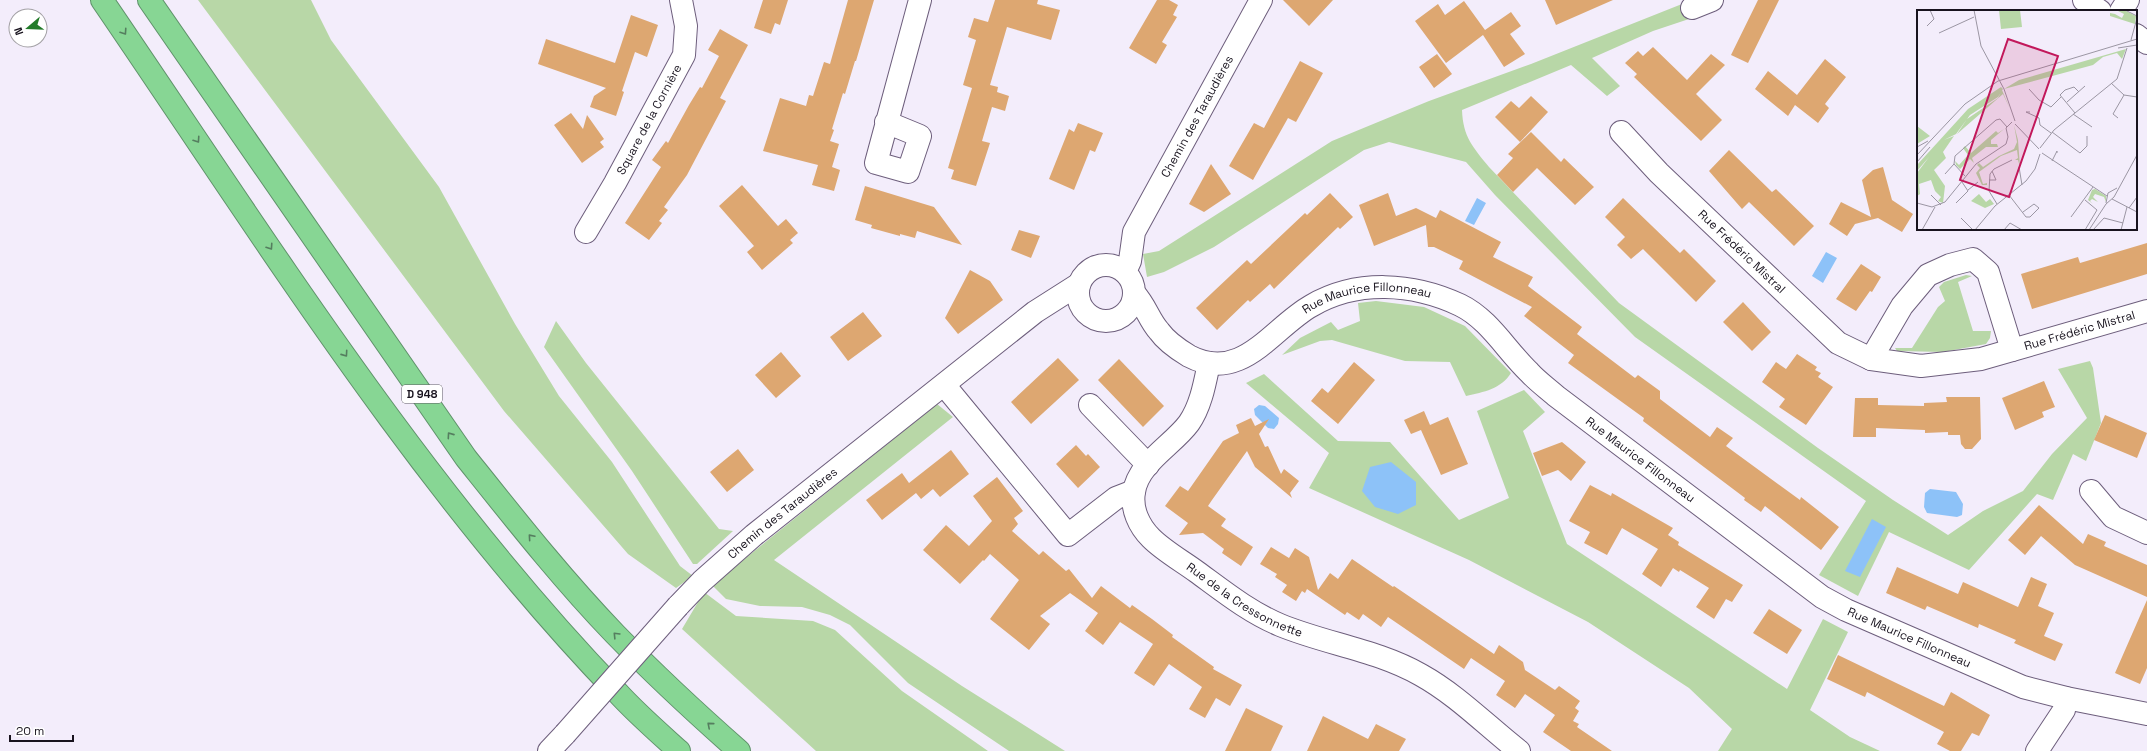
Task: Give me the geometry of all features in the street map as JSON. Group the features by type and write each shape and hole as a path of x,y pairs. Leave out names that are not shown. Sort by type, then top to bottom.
{"highway":[{"name":"D 948","path":"102,0 302,294 470,525 561,633 618,694 679,751"},
{"name":"D 948","path":"149,0 466,458 523,529 615,634 704,720 739,751"}],"street":[{"path":"886,122 920,0"},
{"name":"Chemin des Taraudières","path":"1097,266 1134,232 1261,0"},
{"path":"2084,0 2099,10"},
{"path":"2122,10 2128,0"},
{"name":"Square de la Cornière","path":"586,232 615,183 684,55 686,26 677,1"},
{"path":"2137,36 2147,43"},
{"name":"Rue Frédéric Mistral","path":"1621,132 1660,173 1838,343 1871,359 1921,366 1982,359 2147,311"},
{"name":"Chemin des Taraudières","path":"1125,272 1130,261 1134,232"},
{"name":"Rue Frédéric Mistral","path":"1871,359 1902,306 1928,275 1950,265 1973,259 1988,272 2012,350"},
{"path":"1112,265 1125,272 1132,281 1134,293 1129,310 1119,319 1112,321 1098,321 1082,309 1078,297 1079,284 1086,273 1097,266 1112,265"},
{"name":"Chemin des Taraudières","path":"549,751 678,606 702,581 754,535 945,386 1035,312 1079,284"},
{"name":"Rue Maurice Fillonneau","path":"1119,319 1158,331 1188,356 1209,363 1225,363 1236,360 1255,351 1296,316 1331,296 1356,289 1378,287 1417,290 1441,297 1461,306 1488,326 1528,372 1556,396 1822,597 1846,610 2023,687 2066,698 2147,714"},
{"name":"Rue Maurice Fillonneau","path":"1134,293 1144,304 1158,331"},
{"path":"1045,307 1082,309"},
{"name":"Rue de la Cressonnette","path":"1209,363 1195,413 1188,424 1141,473 1134,491 1134,507 1137,518 1150,537 1249,609 1297,632 1377,655 1422,675 1444,690 1519,751"},
{"path":"945,386 1068,535 1116,498 1134,491"},
{"path":"1090,405 1148,465"},
{"path":"2091,491 2112,517 2147,533"},
{"path":"2037,751 2064,710 2066,698"}],"green space":[{"path":"198,0 311,0 331,40 439,187 515,324 559,396 612,462 680,566 693,576 676,588 628,554 504,411"},
{"path":"1687,2 1692,18 1653,31 1592,58 1620,86 1607,96 1571,65 1462,110 1464,127 1467,135 1489,167 1619,303 1818,448 1893,500 1948,535 1983,511 2023,491 2052,454 2087,418 2058,369 2090,361 2093,368 2101,423 2086,461 2073,454 2053,500 2037,494 1969,570 1889,532 1858,596 1819,575 1866,501 1635,337 1495,195 1466,162 1389,142 1364,150 1214,247 1164,272 1147,277 1143,254 1159,251 1332,141 1429,101 1531,64"},
{"path":"1966,275 1972,276 1958,282 1973,331 1991,331 1990,338 1986,344 1943,352 1897,351 1895,348 1912,348 1938,307 1945,301 1939,287 1944,282"},
{"path":"1376,301 1424,307 1465,326 1511,373 1502,383 1492,389 1466,396 1450,362 1405,361 1332,340 1320,341 1282,355 1300,338 1331,322 1338,330 1360,321 1358,303"},
{"path":"556,321 586,363 719,529 733,531 697,564 693,564 632,471 544,347"},
{"path":"1264,374 1338,441 1390,442 1459,520 1509,498 1477,411 1524,390 1545,412 1523,431 1567,544 1787,689 1823,619 1848,632 1810,710 1850,737 1880,751 1718,751 1732,729 1689,688 1588,622 1469,560 1309,488 1329,453 1246,383"},
{"path":"937,404 953,417 774,560 962,686 1065,751 1009,751 908,683 850,625 830,615 802,607 760,606 726,599 712,585"},
{"path":"704,592 736,616 813,621 835,630 902,691 988,751 816,751 682,629"}],"water":[{"path":"1477,198 1486,203 1474,225 1465,221"},
{"path":"1826,252 1837,258 1823,283 1812,276"},
{"path":"1259,405 1265,406 1279,418 1278,424 1274,429 1268,428 1255,415 1254,409"},
{"path":"1391,462 1416,482 1416,505 1398,514 1375,507 1362,491 1370,467"},
{"path":"1930,489 1956,492 1963,504 1962,515 1957,517 1927,513 1924,507 1925,493"},
{"path":"1872,519 1886,527 1860,577 1845,571"}],"building":[{"path":"763,0 788,0 780,25 775,23 771,34 754,28"},
{"path":"848,0 874,0 856,61 845,94 843,93 832,129 834,130 830,141 839,144 832,167 840,170 834,191 812,185 818,165 763,151 780,98 806,106 809,95 813,96 824,62 830,64"},
{"path":"995,0 1038,0 1037,4 1060,10 1051,40 1007,27 990,85 998,87 997,92 1009,96 1005,111 992,107 982,141 990,143 976,186 951,179 954,170 948,168 972,88 963,85 976,40 968,37 974,18 988,22"},
{"path":"1157,0 1169,0 1178,5 1173,15 1177,17 1162,42 1167,45 1156,64 1129,48"},
{"path":"1283,0 1333,0 1309,26"},
{"path":"1545,0 1613,0 1556,25"},
{"path":"1758,0 1779,0 1748,63 1731,55"},
{"path":"1464,1 1485,30 1511,12 1521,26 1510,34 1525,54 1504,67 1483,35 1446,63 1415,21 1438,4 1445,15"},
{"path":"631,15 658,25 647,57 635,52 622,91 624,92 616,116 590,107 594,96 606,88 538,64 546,39 615,63"},
{"path":"720,29 748,45 720,98 726,101 687,175 664,207 668,210 659,221 662,223 649,240 625,223 661,167 652,160 666,141 668,143 700,87 702,88 719,56 708,50"},
{"path":"1653,47 1687,80 1711,54 1725,65 1696,94 1722,120 1701,141 1634,77 1637,74 1625,63 1638,51 1643,56"},
{"path":"1437,54 1452,74 1434,88 1419,67"},
{"path":"1825,59 1846,77 1825,104 1829,108 1818,123 1795,105 1788,116 1755,89 1768,71 1797,95"},
{"path":"1300,61 1323,73 1296,122 1288,118 1253,180 1229,166 1254,123 1264,128"},
{"path":"1531,96 1548,112 1520,142 1495,117 1511,101 1519,108"},
{"path":"571,113 583,129 587,115 604,139 600,142 604,147 582,163 554,125"},
{"path":"1078,123 1103,133 1095,152 1090,150 1074,190 1049,179 1069,129 1074,132"},
{"path":"1531,132 1561,162 1564,158 1594,187 1575,205 1537,168 1513,192 1497,175 1513,158 1508,154"},
{"path":"1729,150 1772,192 1776,189 1814,226 1794,246 1749,202 1742,209 1709,171"},
{"path":"1211,164 1231,194 1204,212 1189,204"},
{"path":"1883,167 1892,200 1913,214 1902,232 1878,218 1855,224 1847,236 1829,224 1841,202 1871,217 1862,180 1873,170"},
{"path":"742,185 778,226 786,219 798,233 790,240 793,243 762,270 747,252 754,246 719,206"},
{"path":"865,186 934,207 962,245 917,231 915,238 900,234 900,236 871,228 872,225 855,220"},
{"path":"1330,193 1353,217 1340,229 1338,227 1274,289 1270,284 1250,302 1248,300 1217,330 1196,308 1247,260 1251,264 1305,213 1307,215"},
{"path":"1388,193 1396,216 1416,208 1436,218 1440,210 1501,242 1493,257 1533,277 1528,286 1582,327 1577,334 1635,378 1638,375 1660,391 1660,399 1710,437 1717,427 1733,438 1726,446 1800,500 1801,497 1839,527 1821,550 1765,506 1761,512 1744,500 1745,498 1643,421 1644,418 1568,363 1574,355 1524,316 1532,307 1459,269 1463,261 1434,247 1428,247 1426,225 1374,246 1359,205"},
{"path":"1623,198 1680,253 1684,249 1716,281 1696,302 1643,249 1631,259 1617,245 1625,237 1605,217"},
{"path":"1019,230 1040,236 1031,258 1011,250"},
{"path":"2147,243 2147,274 2032,309 2021,274 2078,257 2080,263"},
{"path":"1861,264 1881,277 1872,292 1870,291 1856,311 1836,299"},
{"path":"970,270 990,281 1003,300 958,334 945,318"},
{"path":"1743,302 1771,332 1752,351 1723,322"},
{"path":"863,312 882,336 848,361 830,337"},
{"path":"781,352 801,376 776,398 755,375"},
{"path":"1797,354 1817,367 1815,370 1821,373 1818,377 1833,387 1806,425 1779,407 1785,399 1762,382 1776,362 1786,369"},
{"path":"1058,358 1079,380 1031,424 1011,402"},
{"path":"1119,359 1164,406 1143,427 1098,380"},
{"path":"1354,362 1375,380 1338,424 1311,401 1322,388 1328,393"},
{"path":"2044,381 2055,407 2042,412 2044,417 2015,430 2002,398"},
{"path":"1946,397 1980,397 1981,439 1972,449 1965,449 1961,444 1960,435 1948,435 1948,432 1925,433 1925,430 1876,428 1876,437 1853,437 1855,398 1878,398 1878,405 1924,406 1924,403 1947,402"},
{"path":"1424,411 1430,425 1448,417 1468,464 1441,475 1421,430 1411,434 1404,420"},
{"path":"2105,415 2147,433 2137,458 2094,440"},
{"path":"1251,418 1255,426 1269,419 1259,434 1265,447 1268,446 1281,474 1284,469 1299,481 1290,493 1292,498 1255,467 1247,451 1212,500 1208,506 1226,519 1221,526 1253,547 1241,566 1222,553 1224,549 1203,533 1179,535 1188,523 1165,506 1180,486 1188,491 1223,441 1239,433 1236,425"},
{"path":"1562,442 1586,462 1571,481 1558,470 1542,476 1533,453"},
{"path":"1076,445 1086,456 1088,454 1100,467 1078,488 1056,464"},
{"path":"738,449 754,470 727,492 710,472"},
{"path":"951,450 969,474 940,497 933,489 921,499 916,493 882,520 866,500 902,473 909,483"},
{"path":"997,477 1023,511 1014,518 1018,524 1012,531 1039,555 1043,551 1066,571 1069,569 1092,598 1101,586 1130,608 1132,605 1152,619 1173,635 1172,637 1214,667 1213,669 1242,685 1230,706 1216,698 1205,718 1189,709 1202,687 1169,664 1154,686 1134,673 1153,644 1120,622 1103,645 1085,631 1098,613 1070,593 1040,616 1050,624 1029,650 990,619 1019,580 990,554 960,584 923,550 946,525 969,546 992,521 973,496"},
{"path":"1590,485 1611,496 1612,493 1673,528 1668,535 1679,542 1678,545 1743,585 1732,602 1726,599 1714,619 1696,607 1709,588 1680,570 1679,572 1673,568 1661,587 1642,574 1658,549 1622,528 1607,555 1584,543 1590,532 1569,521"},
{"path":"2039,505 2083,544 2088,534 2106,542 2104,546 2147,565 2147,597 2075,565 2041,536 2025,555 2008,540"},
{"path":"1271,547 1289,558 1295,548 1309,557 1318,590 1330,573 1338,579 1352,559 1494,654 1499,645 1523,662 1525,670 1555,690 1559,686 1580,701 1575,708 1579,711 1573,721 1579,724 1577,727 1612,751 1571,751 1543,732 1555,715 1525,694 1515,708 1496,695 1505,681 1471,658 1464,669 1388,617 1381,627 1363,614 1359,620 1347,612 1345,615 1307,589 1305,593 1302,591 1296,601 1282,592 1287,585 1275,577 1277,574 1260,564"},
{"path":"1897,567 1958,594 1963,582 2018,607 2031,577 2047,584 2038,606 2054,613 2044,636 2063,644 2055,661 2014,643 2016,640 1979,624 1978,628 1927,606 1925,610 1886,593"},
{"path":"2147,600 2147,668 2140,684 2115,673"},
{"path":"1769,609 1802,630 1787,654 1753,633"},
{"path":"1838,655 1944,706 1951,692 1990,715 1979,736 1972,733 1961,751 1950,751 1937,744 1944,732 1867,692 1865,697 1827,679"},
{"path":"1246,708 1283,726 1271,751 1225,751"},
{"path":"1323,716 1368,739 1376,724 1406,739 1399,751 1307,751"}]}
